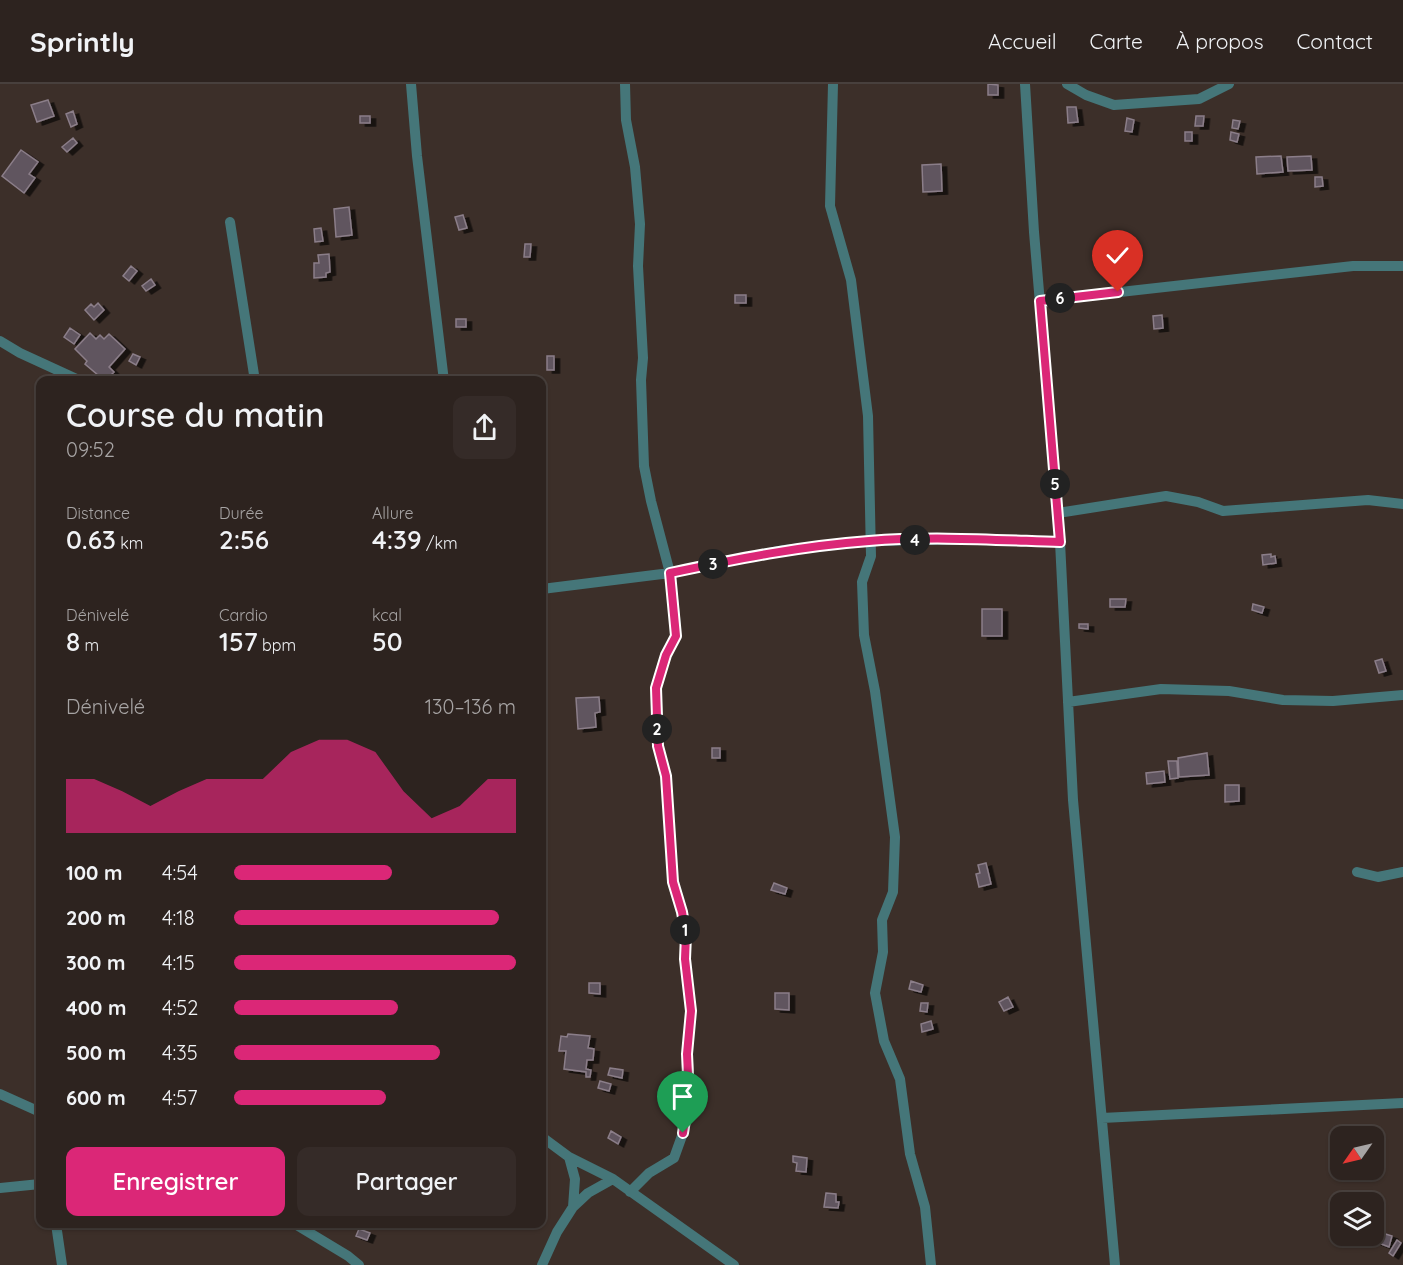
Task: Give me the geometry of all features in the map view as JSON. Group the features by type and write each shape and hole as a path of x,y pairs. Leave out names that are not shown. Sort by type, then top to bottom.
{"street":[{"path":"411,84 417,156 443,376"},
{"path":"625,84 626,120 635,167 640,224 638,266 643,358 641,380 644,466 670,573 676,636 666,655 656,688 657,734 666,776 673,882 686,935 685,959 691,1011 687,1054 689,1095 683,1133 674,1158 649,1173 630,1192"},
{"path":"833,84 830,206 851,279 868,416 871,556 862,582 864,635 875,690 895,837 892,892 882,920 883,952 875,993 884,1041 900,1079 910,1154 925,1207 932,1264"},
{"path":"1025,84 1060,542 1073,800 1115,1265"},
{"path":"1067,84 1086,95 1113,105 1199,99 1229,84"},
{"path":"231,222 254,376"},
{"path":"1040,301 1353,266 1403,266"},
{"path":"0,341 20,353 70,376"},
{"path":"1058,513 1166,496 1198,502 1222,511 1368,500 1403,504"},
{"path":"546,588 670,573 784,550 870,541 981,539 1060,542"},
{"path":"1068,702 1161,689 1229,692 1283,700 1334,701 1403,696"},
{"path":"1356,872 1378,877 1403,872"},
{"path":"0,1094 36,1110"},
{"path":"1102,1118 1403,1103"},
{"path":"546,1140 569,1157 613,1179 734,1265"},
{"path":"569,1157 575,1179 573,1207"},
{"path":"542,1265 557,1232 573,1207 588,1193 613,1179"},
{"path":"0,1188 36,1184"},
{"path":"57,1228 62,1265"},
{"path":"302,1228 359,1265"}],"building":[{"path":"988,84 998,85 998,95 988,95"},
{"path":"48,100 54,116 37,122 31,105"},
{"path":"1067,107 1076,107 1078,122 1068,123"},
{"path":"73,111 77,124 71,127 66,114"},
{"path":"360,116 370,116 370,123 360,123"},
{"path":"1196,116 1204,116 1203,126 1195,126"},
{"path":"1127,118 1134,120 1132,132 1125,131"},
{"path":"1233,120 1240,121 1238,129 1232,128"},
{"path":"1185,132 1192,132 1192,141 1185,141"},
{"path":"1231,132 1239,134 1237,142 1230,140"},
{"path":"73,138 77,143 67,152 62,147"},
{"path":"21,150 38,162 29,174 35,178 24,193 2,176"},
{"path":"1281,156 1283,172 1257,174 1256,157"},
{"path":"1311,156 1312,170 1288,171 1287,157"},
{"path":"941,164 942,191 923,192 922,165"},
{"path":"1315,177 1322,177 1323,186 1315,187"},
{"path":"349,207 352,235 336,237 334,209"},
{"path":"463,215 467,228 459,230 455,217"},
{"path":"321,228 323,241 315,242 314,229"},
{"path":"525,244 531,244 530,257 524,257"},
{"path":"329,254 330,272 326,273 326,277 314,278 314,263 319,263 318,255"},
{"path":"131,266 137,271 129,281 123,276"},
{"path":"151,279 155,285 146,291 142,286"},
{"path":"735,295 746,295 746,303 735,303"},
{"path":"98,303 104,310 94,320 85,310 91,304 94,307"},
{"path":"1162,315 1163,328 1154,329 1153,316"},
{"path":"456,319 466,319 466,327 456,327"},
{"path":"70,328 80,335 74,344 64,337"},
{"path":"90,333 96,339 100,335 104,339 109,334 125,349 109,367 114,372 110,376 99,376 85,364 87,361 75,349"},
{"path":"133,354 140,357 136,365 129,361"},
{"path":"547,356 554,356 554,370 547,370"},
{"path":"1271,554 1271,557 1275,556 1276,563 1263,565 1262,555"},
{"path":"1110,599 1126,599 1125,607 1110,607"},
{"path":"1253,604 1264,607 1262,613 1252,610"},
{"path":"982,609 1002,609 1002,636 982,636"},
{"path":"1079,624 1088,624 1088,629 1079,628"},
{"path":"1382,659 1386,671 1379,673 1375,661"},
{"path":"599,697 600,712 595,713 596,727 578,729 576,698"},
{"path":"712,748 720,748 720,758 712,758"},
{"path":"1207,753 1209,775 1179,777 1178,758"},
{"path":"1168,761 1177,761 1178,778 1170,779"},
{"path":"1164,771 1165,782 1147,784 1146,773"},
{"path":"1225,785 1239,785 1239,801 1225,802"},
{"path":"986,863 991,884 979,887 976,874 980,873 978,865"},
{"path":"774,883 787,888 785,894 771,890"},
{"path":"911,981 923,985 921,992 909,989"},
{"path":"589,983 600,983 600,994 589,993"},
{"path":"775,993 789,993 789,1010 775,1009"},
{"path":"1008,997 1013,1007 1004,1011 999,1002"},
{"path":"921,1003 928,1003 927,1012 920,1011"},
{"path":"931,1021 933,1029 922,1032 921,1024"},
{"path":"568,1034 590,1036 588,1048 594,1049 593,1060 587,1060 586,1069 591,1070 590,1077 586,1077 586,1072 564,1069 566,1051 559,1051 561,1036 567,1037"},
{"path":"610,1068 623,1070 622,1078 608,1075"},
{"path":"600,1081 611,1084 609,1091 598,1088"},
{"path":"611,1131 621,1137 618,1144 608,1138"},
{"path":"793,1156 807,1158 806,1172 796,1171 797,1163 793,1162"},
{"path":"826,1193 836,1194 836,1202 839,1202 838,1208 824,1207"},
{"path":"359,1229 370,1233 367,1240 356,1236"},
{"path":"1384,1234 1392,1236 1389,1247 1384,1245"},
{"path":"1397,1240 1401,1243 1393,1256 1389,1253"}],"route":[{"path":"683,1133 689,1095 687,1054 691,1011 685,959 686,935 673,882 666,776 658,746 656,688 666,655 676,636 670,573 784,550 870,541 981,539 1060,542 1040,301 1118,292"}]}
